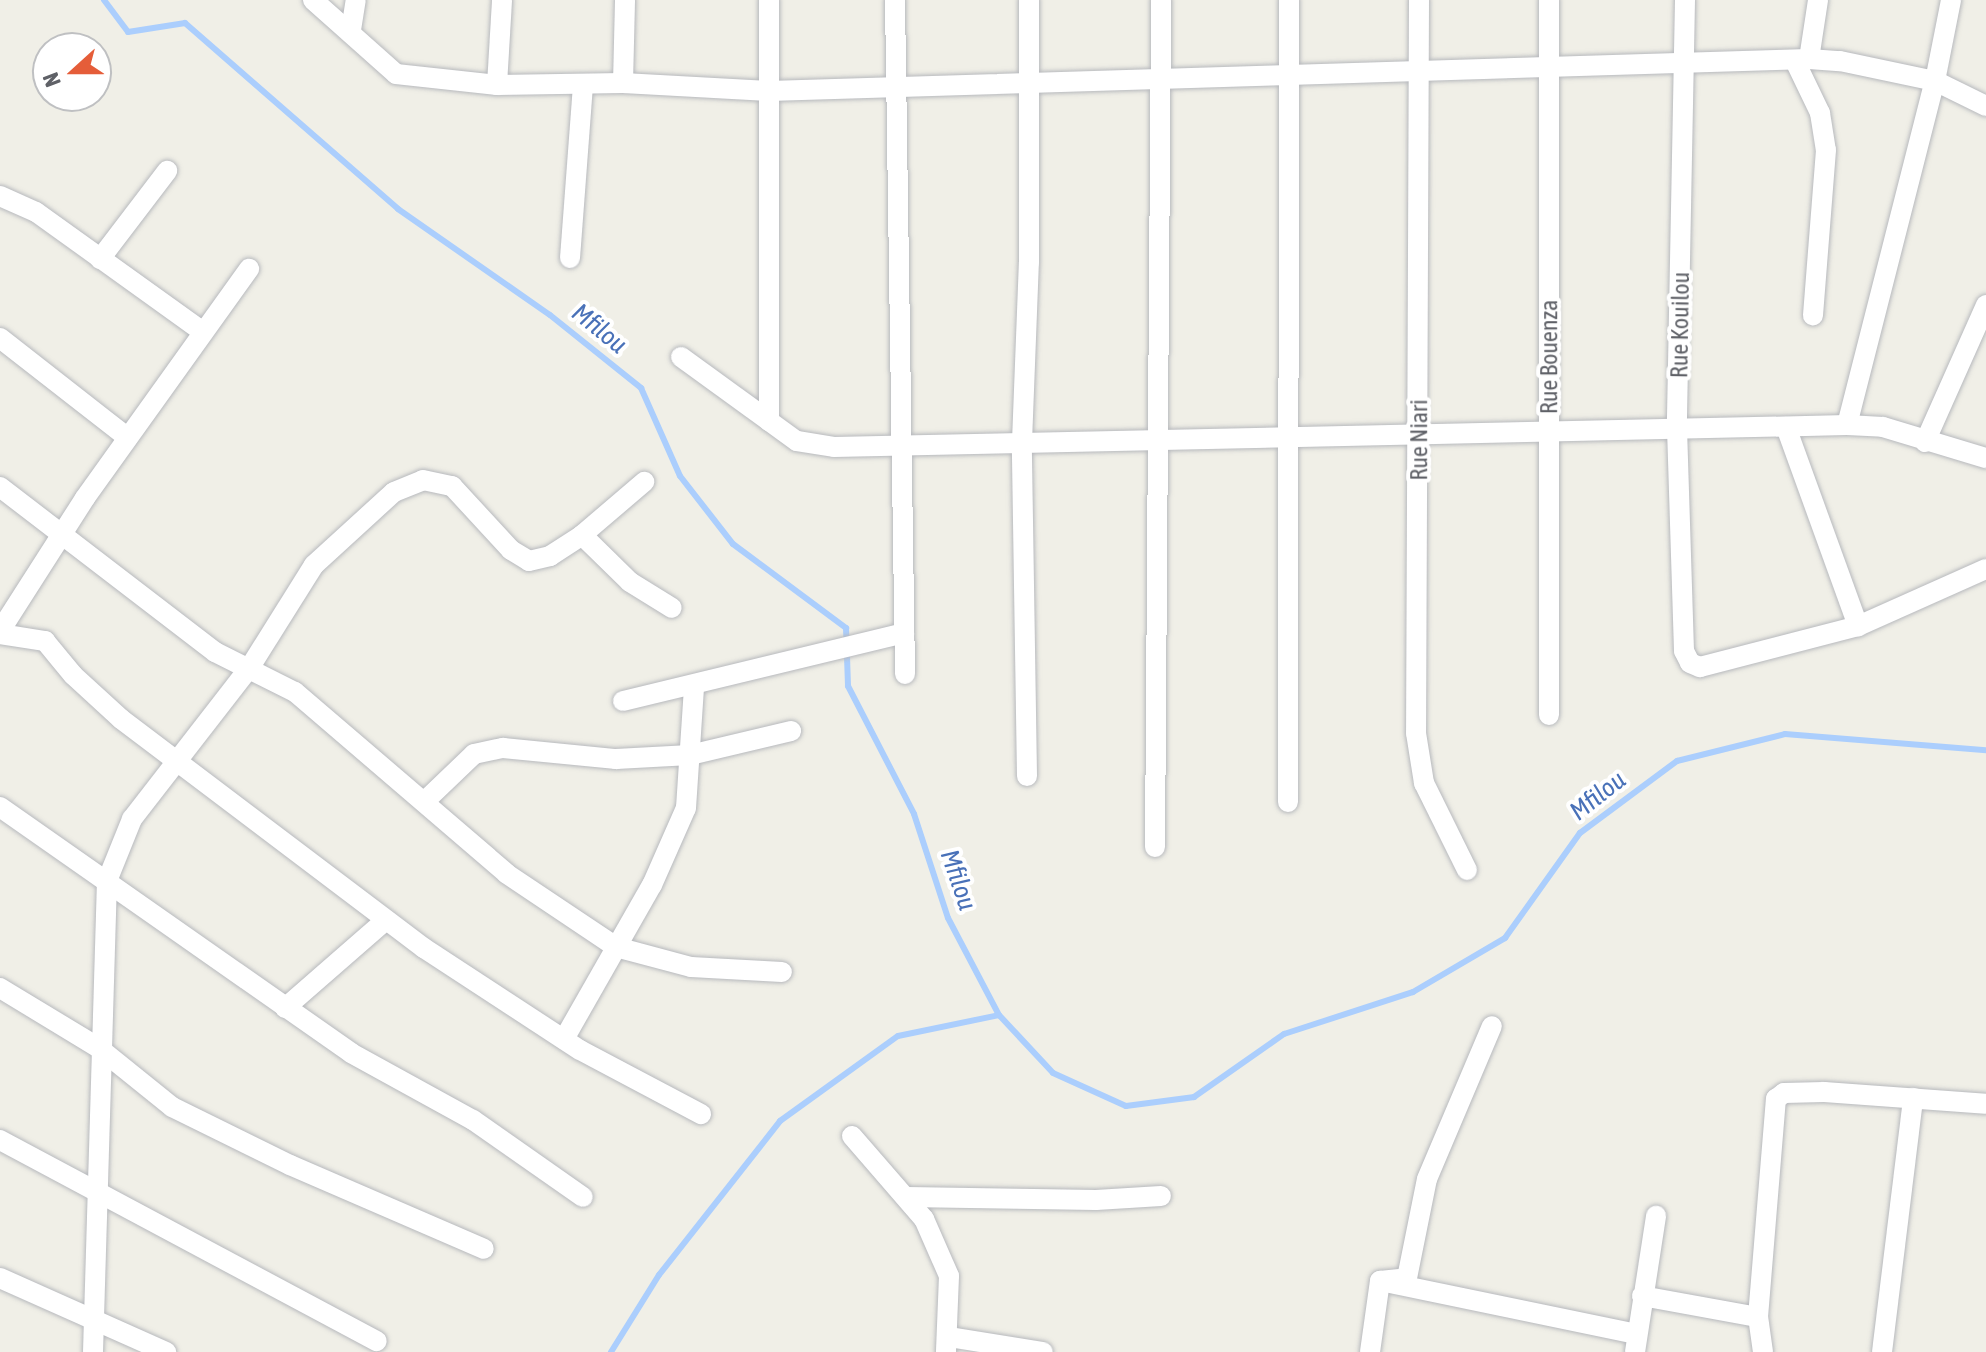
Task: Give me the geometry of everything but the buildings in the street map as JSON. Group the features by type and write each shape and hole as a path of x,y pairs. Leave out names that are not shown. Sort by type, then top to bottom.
{"street":[{"path":"313,0 351,30 396,74 497,85 623,83 769,91 1548,64 1802,60 1840,61 1935,81 1986,106"},
{"path":"351,30 356,0"},
{"path":"497,85 502,0"},
{"path":"623,83 625,0"},
{"path":"769,0 769,421"},
{"path":"895,0 893,87 900,266 899,447 905,674"},
{"path":"1027,776 1022,442 1029,262 1029,0"},
{"path":"1155,847 1161,0"},
{"path":"1288,802 1289,0"},
{"name":"Rue Niari","path":"1419,0 1416,733 1424,783 1467,870"},
{"name":"Rue Bouenza","path":"1549,0 1549,715"},
{"name":"Rue Kouilou","path":"1685,0 1677,428 1684,651 1690,663 1700,667 1858,626"},
{"path":"1813,315 1826,150 1820,113 1802,60 1818,0"},
{"path":"1847,425 1935,81 1951,0"},
{"path":"570,258 583,85"},
{"path":"100,259 167,171"},
{"path":"0,196 36,212 203,332"},
{"path":"249,269 128,438 0,632 45,641 73,675 121,719 177,758 386,920 564,1039 701,1114"},
{"path":"1925,442 1986,305"},
{"path":"0,338 128,438"},
{"path":"681,357 797,441 834,447 1847,425 1883,427 1925,442 1972,450 1986,458"},
{"path":"1786,427 1858,626 1986,569"},
{"path":"93,1352 99,1048 107,881 132,819 250,667 314,565 408,484 423,480 452,486 511,550 529,561 550,556 582,535 644,482"},
{"path":"0,487 215,652 295,692 507,874 616,947 691,967 782,972"},
{"path":"582,535 630,582 672,608"},
{"path":"623,701 839,652 904,633"},
{"path":"564,1039 652,885 686,808 694,687"},
{"path":"425,801 474,754 503,748 616,759 690,755 791,731"},
{"path":"0,807 351,1053 473,1120 583,1197"},
{"path":"285,1008 386,920"},
{"path":"0,988 99,1048 172,1107 290,1165 484,1249"},
{"path":"1380,1281 1407,1278 1427,1179 1492,1026"},
{"path":"1763,1352 1758,1317 1776,1099 1784,1093 1824,1092 1986,1104"},
{"path":"1882,1352 1913,1098"},
{"path":"852,1136 924,1219 949,1276 948,1344 1043,1352"},
{"path":"0,1140 96,1195 293,1292 377,1341"},
{"path":"907,1197 1096,1200 1161,1196"},
{"path":"1380,1281 1636,1343 1656,1216"},
{"path":"0,1278 95,1324 166,1352"},
{"path":"1370,1352 1380,1281"},
{"path":"1642,1296 1758,1317"}],"waterway":[{"name":"Mfilou","path":"104,0 128,32 185,23 398,209 550,315 641,388 680,476 733,544 846,628 848,686 914,814 948,918 999,1015 1053,1073 1126,1106 1194,1097 1284,1034 1413,992 1505,938 1580,833 1677,761 1785,734 1986,750"},
{"path":"611,1352 659,1275 780,1121 898,1036 999,1015"}]}
